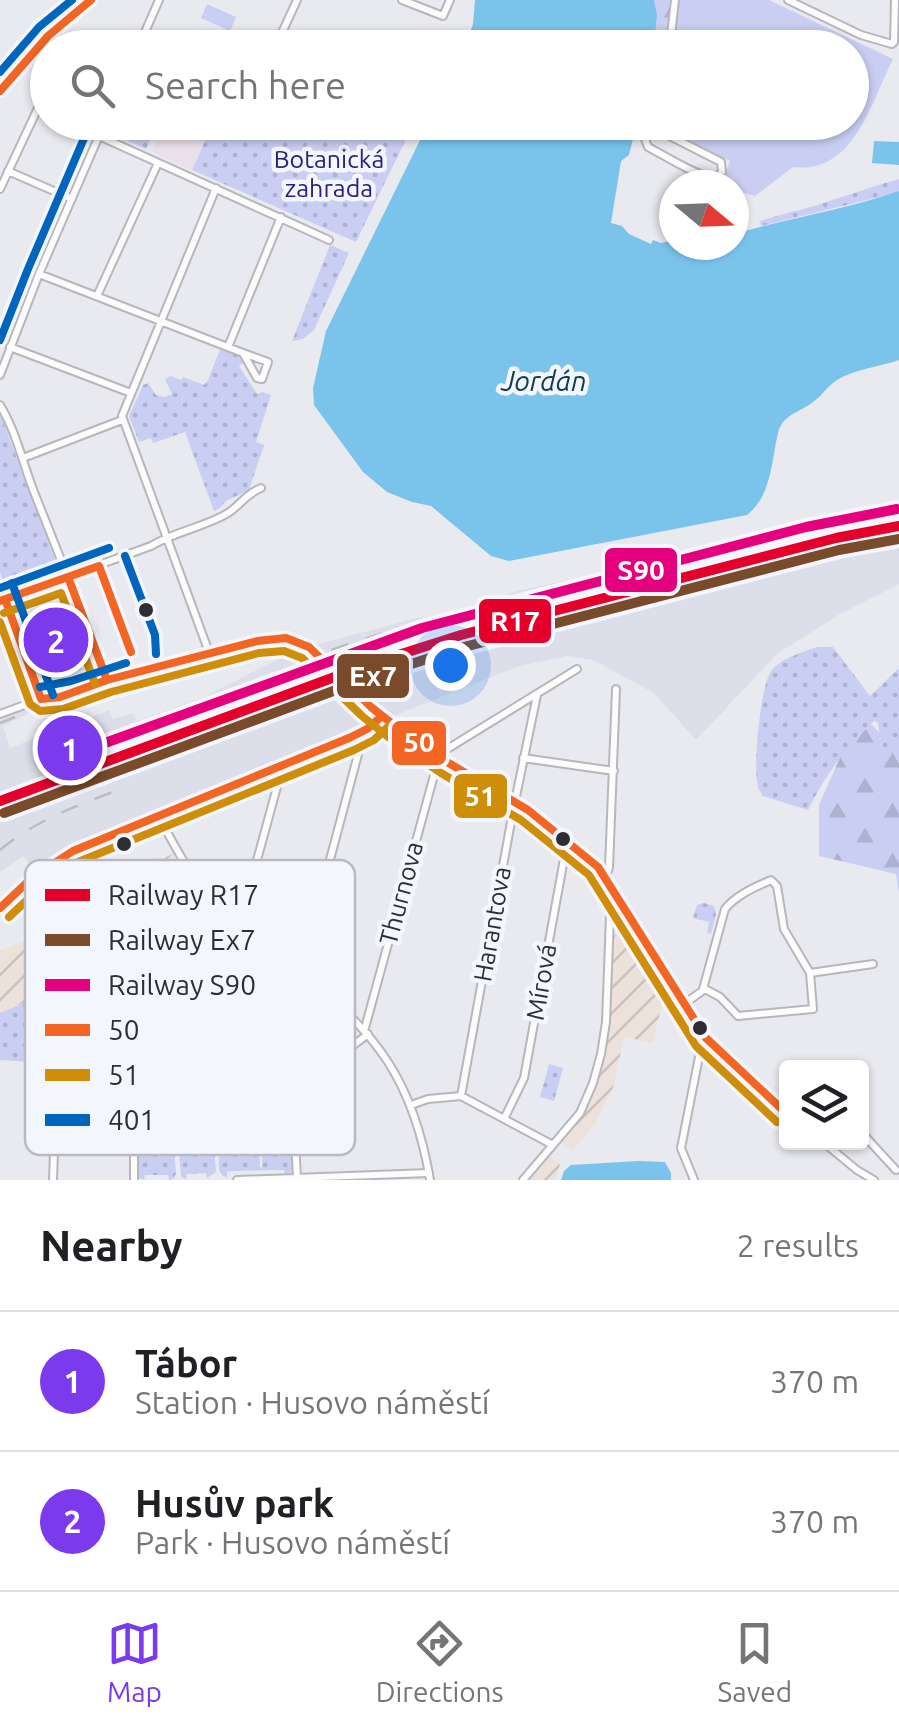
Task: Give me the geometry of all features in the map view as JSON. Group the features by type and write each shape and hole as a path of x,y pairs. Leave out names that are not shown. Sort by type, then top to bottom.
{"main road":[{"path":"55,30 91,0"},
{"path":"0,91 30,57"}],"street":[{"path":"146,30 160,0"},
{"path":"283,30 297,0"},
{"path":"402,0 443,16 447,1"},
{"path":"672,30 675,0"},
{"path":"869,37 894,42 895,0"},
{"path":"791,1 851,30"},
{"path":"0,188 30,128"},
{"path":"0,375 97,140"},
{"path":"108,140 328,240"},
{"path":"645,140 648,146 697,172 719,176 721,162 680,140"},
{"path":"97,296 158,162"},
{"path":"8,171 72,199"},
{"path":"210,655 122,420 216,188"},
{"path":"228,346 281,217"},
{"path":"39,274 268,362 262,379 257,378 242,353"},
{"path":"10,348 131,393"},
{"path":"0,406 107,680"},
{"path":"22,458 122,420"},
{"path":"3,600 232,512 245,496 261,488"},
{"path":"0,586 40,699"},
{"path":"0,714 40,699 60,698 107,680 258,640 295,640 315,651 382,716 439,757 515,802 571,843 606,876 706,1038 779,1106"},
{"path":"439,757 577,669"},
{"path":"606,876 610,868 616,689"},
{"name":"Harantova","path":"461,1096 537,694"},
{"path":"256,860 279,772 362,732 382,716"},
{"path":"56,860 158,816 386,736"},
{"path":"330,860 360,747"},
{"name":"Thurnova","path":"366,1032 439,757"},
{"path":"523,758 614,771"},
{"path":"158,816 186,860"},
{"name":"Mírová","path":"504,1119 524,1078 564,859 571,843"},
{"path":"684,1004 703,989 725,908 770,880 777,886 784,929 810,974 813,1008 738,1016 720,997 703,989"},
{"path":"0,908 25,883"},
{"path":"523,1180 580,1113 593,1083 606,1022 610,916 623,904"},
{"path":"810,974 873,964"},
{"path":"237,1180 430,1177 411,1105 392,1064 355,1021"},
{"path":"355,1042 366,1032"},
{"path":"694,1180 681,1148 706,1038"},
{"path":"411,1105 461,1096 551,1144"},
{"path":"869,1141 896,1170"},
{"path":"833,1150 874,1180"},
{"path":"52,1180 53,1155"}],"shaded area":[{"path":"157,140 205,140 192,170 152,152"},
{"path":"899,516 899,584 840,614 777,654 696,740 654,693 593,660 568,656 519,666 93,836 47,860 27,860 23,856 0,872 0,720 28,709 29,713 3,726 10,748 109,710 113,719 133,713 137,721 206,696 296,650 417,618 450,614 517,591 820,527"},
{"path":"173,854 177,860 152,860"},
{"path":"613,935 628,936 664,994 653,1043 624,1037 613,1088 595,1124 572,1151 561,1141 580,1118 600,1073"},
{"path":"25,941 25,1003 0,1013 0,951"},
{"path":"550,1156 560,1164 555,1180 529,1180"}],"green space":[{"path":"654,0 669,0 668,30 656,30"},
{"path":"679,0 769,0 832,30 674,30"},
{"path":"207,4 236,17 230,30 201,18"},
{"path":"869,48 893,59 869,112"},
{"path":"126,140 150,140 146,149"},
{"name":"Botanická zahrada","path":"205,140 406,140 356,242 192,170"},
{"path":"687,140 852,140 831,160 793,167 755,196 749,194 749,170 727,170 730,161"},
{"path":"899,179 896,193 761,226 760,221"},
{"path":"330,245 349,253 314,330 303,339 292,341"},
{"path":"221,347 239,357 243,363 239,366 257,394 271,395 256,442 264,445 249,490 214,511 185,432 153,443 151,438 139,442 129,416 143,385 148,383 156,395 164,397 172,394 165,379 171,376 204,385"},
{"path":"0,413 59,571 10,591 6,590 0,572"},
{"path":"63,583 72,594 69,596 101,672 55,692 45,689 41,682 13,604 17,598"},
{"path":"817,647 833,647 870,696 899,668 899,748 882,751 878,723 874,721 837,762 808,810 763,796 757,782 757,743 770,673 785,660"},
{"path":"871,724 880,733 882,751 899,748 899,893 896,874 819,856 819,805 842,753"},
{"path":"697,905 714,906 716,914 711,934 707,933 709,922 693,918"},
{"path":"25,1003 25,1062 0,1060 0,1013"},
{"path":"549,1064 563,1068 554,1101 540,1097"},
{"path":"138,1155 175,1155 173,1179 169,1180 168,1175 139,1178"},
{"path":"179,1155 215,1155 216,1172 207,1178 206,1173 181,1177"},
{"path":"219,1155 260,1155 262,1168 262,1155 293,1155 292,1172 285,1175 284,1170 232,1171 227,1172 227,1178 219,1170"}],"water":[{"path":"475,0 654,0 657,15 656,30 471,30"},
{"name":"Jordán","path":"420,140 633,140 629,155 621,161 611,223 651,244 653,240 659,242 659,260 749,260 749,230 899,191 899,360 837,380 784,422 766,488 747,515 509,561 491,556 431,506 387,492 363,472 314,405 313,388 326,331"},
{"path":"874,141 899,142 899,165 872,163"},
{"path":"61,654 69,654 76,665 69,676 61,676 54,669 54,661"},
{"path":"665,1162 671,1180 561,1180 571,1165"}],"railway":[{"path":"297,661 392,630 443,619 515,611"},
{"path":"0,812 474,635 540,614"},
{"path":"0,723 15,717"},
{"path":"0,850 44,821 126,787"}],"rail line":[{"name":"S90","path":"105,743 422,628 806,527 897,509"},
{"name":"R17","path":"0,801 367,665 461,635 836,538 899,526"},
{"name":"Ex7","path":"4,813 371,677 464,647 839,550 899,539"}],"transit line":[{"name":"401","path":"36,30 72,0"},
{"name":"50","path":"55,30 91,0"},
{"name":"401","path":"0,72 30,37"},
{"name":"50","path":"0,91 30,57"},
{"name":"401","path":"0,340 83,140"},
{"name":"401","path":"0,588 109,548"},
{"name":"401","path":"125,556 155,635 156,654"},
{"name":"50","path":"0,601 99,566 131,652"},
{"name":"50","path":"68,577 107,680"},
{"name":"401","path":"12,583 53,695"},
{"name":"51","path":"4,613 61,593 95,684"},
{"name":"50","path":"5,599 41,699 257,641 286,638 309,647 400,730 528,810 598,867 706,1038 779,1106"},
{"name":"51","path":"0,622 30,704 40,711 63,709 111,692 259,653 284,651 302,658 392,740 521,820 589,875 696,1046 777,1122"},
{"name":"401","path":"40,687 126,663"},
{"name":"50","path":"59,860 349,738 382,716"},
{"name":"51","path":"83,860 354,750 374,740 390,725"},
{"name":"50","path":"0,908 25,884"},
{"name":"51","path":"9,917 25,902"}],"place":[{"name":"Husův park","path":"56,640"},
{"name":"Tábor","path":"70,748"}]}
